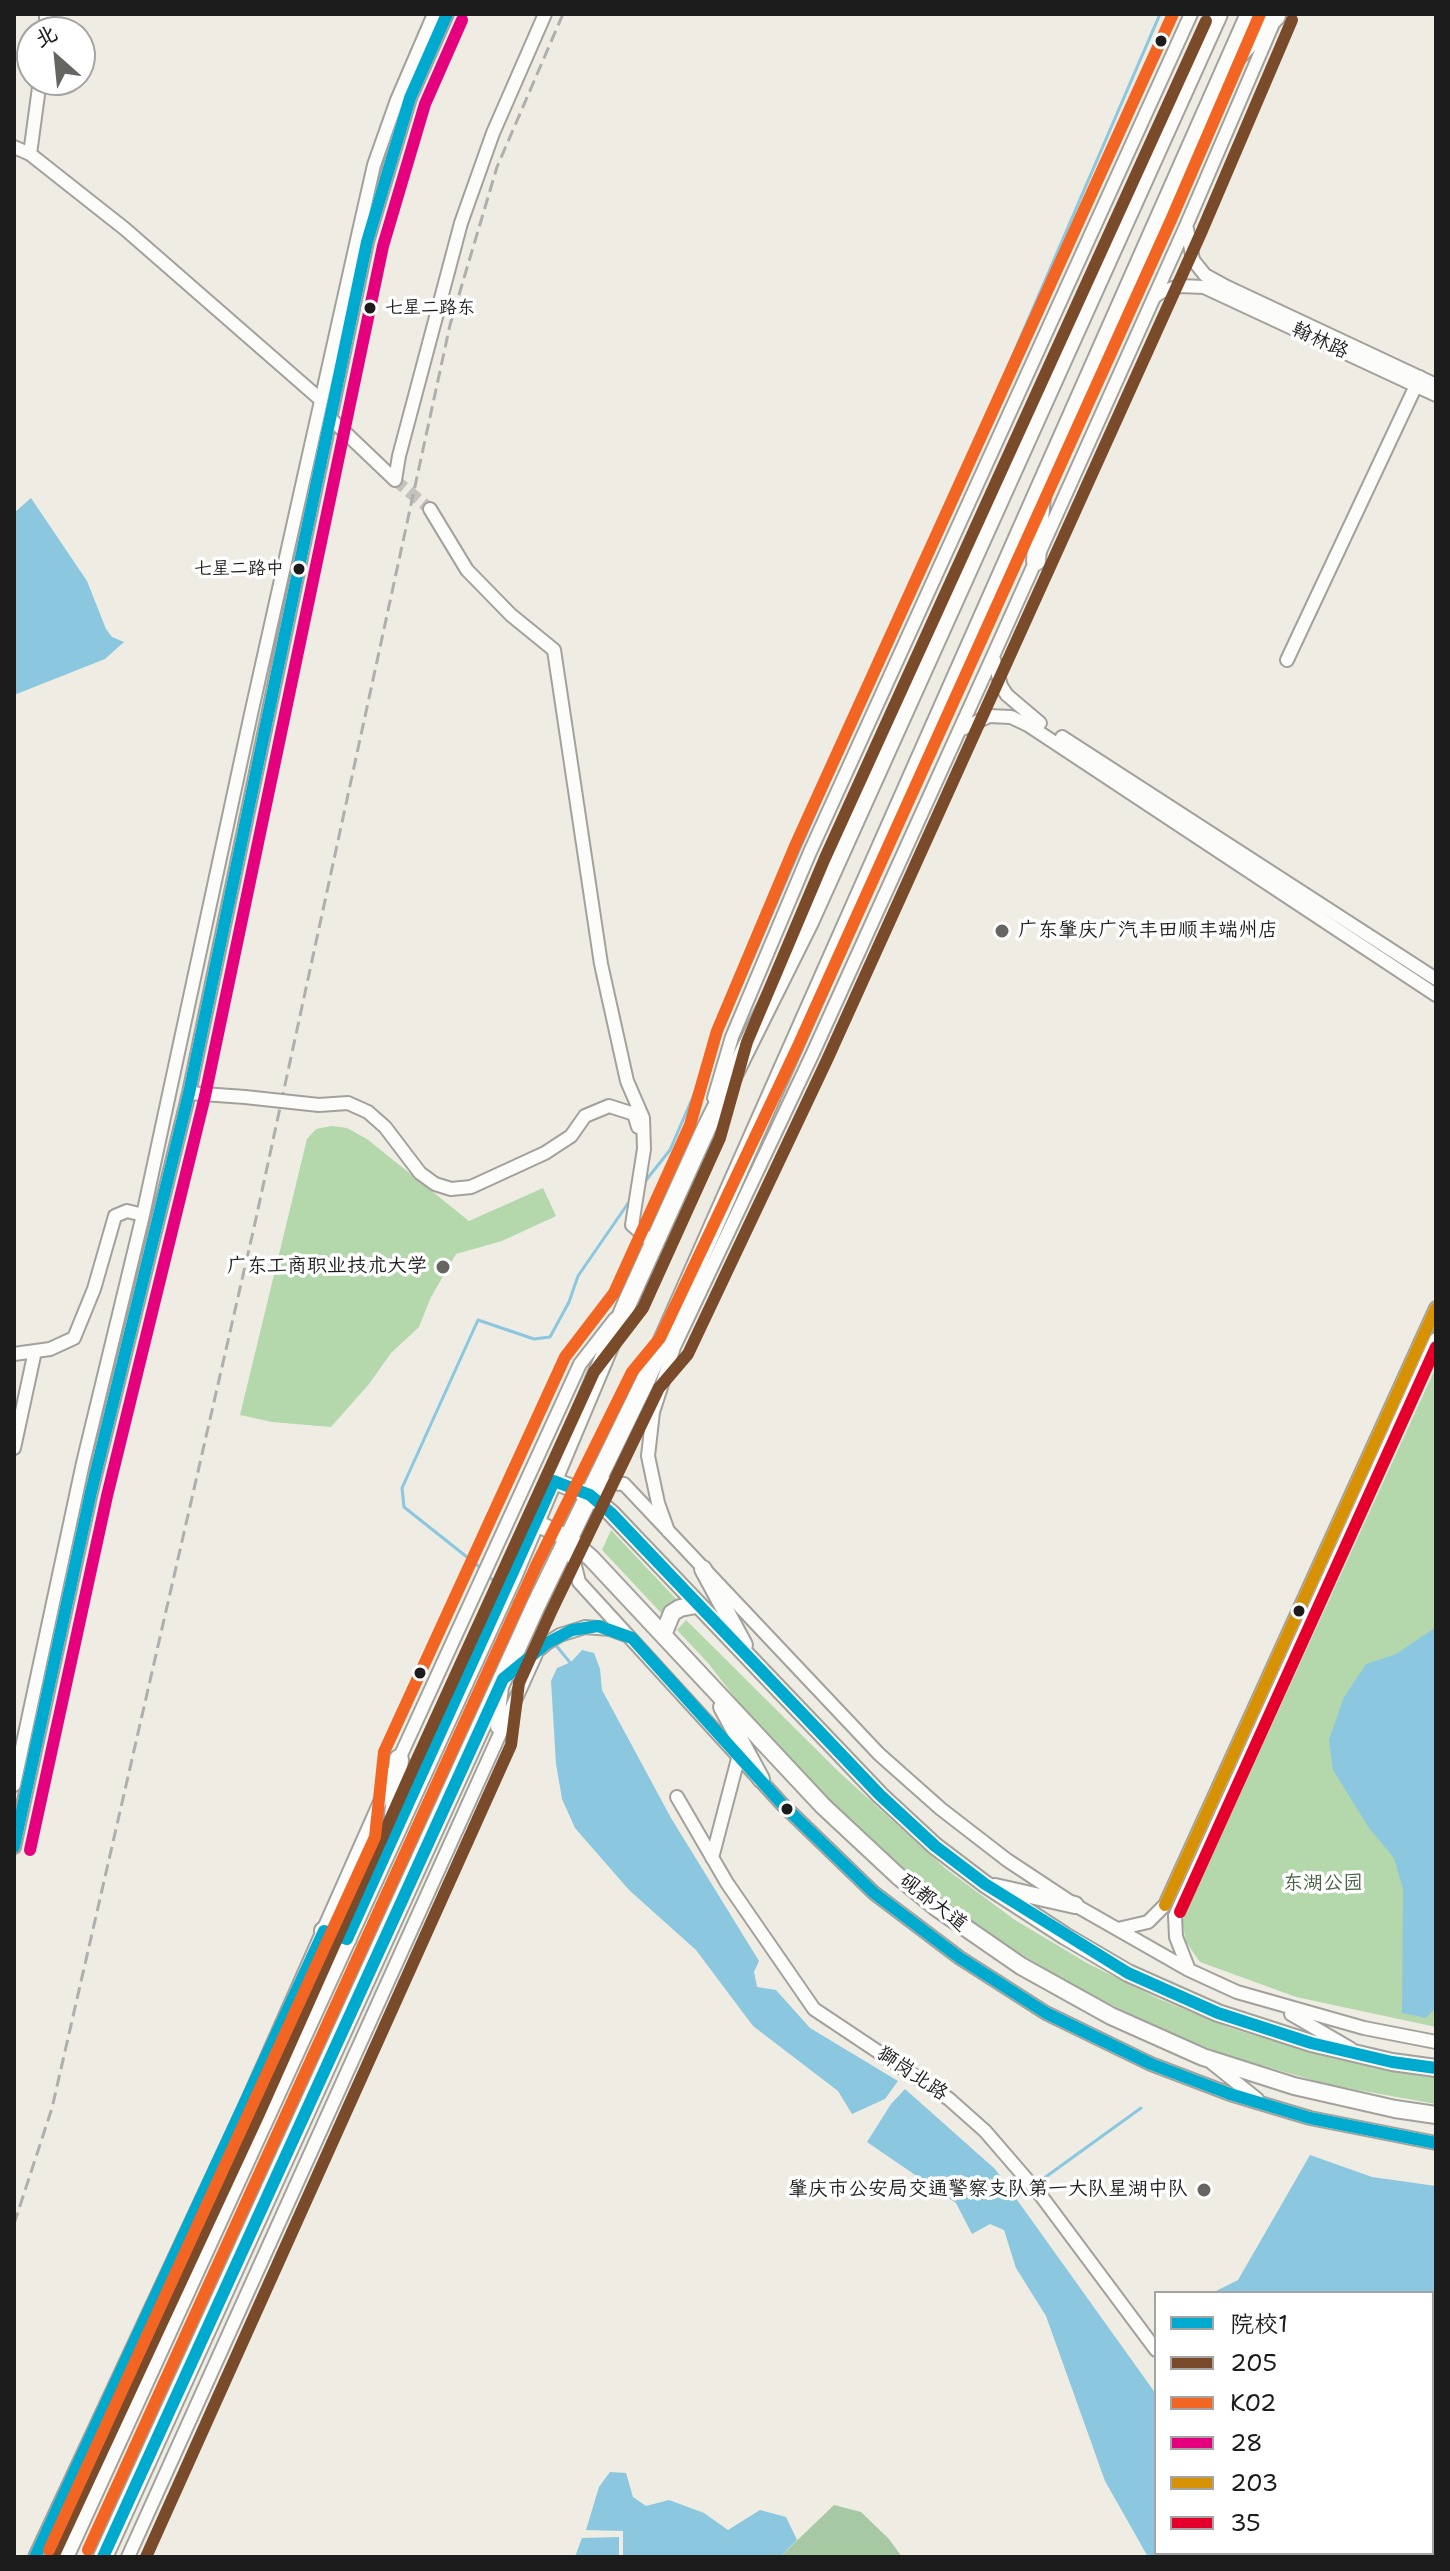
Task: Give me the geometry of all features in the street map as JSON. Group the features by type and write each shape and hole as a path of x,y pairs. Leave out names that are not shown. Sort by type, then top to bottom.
{"highway":[{"path":"64,2557 512,1577 628,1301 705,1131 809,922 1218,14"},
{"path":"103,2557 536,1605 646,1379 1250,14"},
{"path":"1226,67 1277,15"},
{"path":"1036,561 1042,482"},
{"path":"391,1841 399,1759"},
{"path":"324,1931 347,1939"}],"main road":[{"path":"554,1481 590,1495 618,1520 880,1795 935,1846 985,1884 1128,1973 1218,2013 1269,2032 1361,2055 1436,2068"},
{"name":"砚都大道","path":"536,1523 568,1538 591,1558 823,1806 898,1876 937,1908 1021,1966 1111,2016 1203,2057 1294,2086 1436,2115"},
{"path":"703,1569 755,1664"},
{"path":"663,1635 672,1613 696,1605"},
{"path":"709,1685 761,1779"},
{"path":"985,1884 1075,1905"}],"street":[{"path":"14,1785 374,165 397,100 434,14"},
{"path":"14,1847 91,1492 189,1093 367,242 410,98 447,14"},
{"path":"330,418 395,480 461,223 493,133 545,14"},
{"path":"705,1131 732,1037 810,852 1191,14"},
{"path":"668,1531 658,1503 648,1456 653,1412 674,1347 813,1053 993,656 1277,15"},
{"path":"30,154 38,96"},
{"path":"14,147 30,154 137,239 321,400"},
{"path":"1154,297 1180,286 1209,284 1193,260 1186,226"},
{"name":"翰林路","path":"1209,284 1418,381 1436,385"},
{"path":"1287,660 1418,381"},
{"name":"翰林路","path":"1418,381 1436,395"},
{"path":"430,509 467,570 511,615 554,650 601,964 627,1081 643,1118 644,1149 632,1225 654,1244"},
{"path":"993,656 1001,686 1028,716 1436,979"},
{"path":"959,731 989,716 1011,717 1028,725 1436,995"},
{"path":"189,1093 319,1105 348,1103 368,1112 385,1127 420,1173 435,1184 451,1189 471,1187 545,1153 571,1136 585,1116 609,1106 634,1114 644,1149"},
{"path":"14,1354 61,1345 74,1338 94,1289 115,1216 127,1211 143,1215"},
{"path":"35,2557 324,1931 399,1759 580,1364 628,1301"},
{"path":"646,1379 674,1347 681,1301"},
{"path":"1118,1929 1148,1922 1165,1905 1436,1308"},
{"path":"1189,1970 1176,1937 1175,1916 1436,1339"},
{"path":"14,1448 35,1351"},
{"path":"590,1495 608,1483 624,1484 879,1754 941,1809 1007,1860 1075,1905 1189,1970 1237,1992 1364,2028 1436,2042"},
{"path":"78,1489 91,1492"},
{"path":"568,1538 579,1582 819,1841 874,1893 922,1930 1046,2013 1126,2052 1266,2106 1436,2143"},
{"path":"496,1738 503,1679 560,1635 598,1626 632,1638"},
{"path":"128,2557 536,1654"},
{"path":"712,1858 739,1755"},
{"name":"獅岗北路","path":"677,1797 763,1937 814,2009 949,2099 985,2131 1042,2197 1154,2347"},
{"path":"1276,2005 1361,2055"},
{"path":"1203,2057 1266,2106"}],"green space":[{"path":"332,1126 347,1128 367,1139 469,1221 543,1188 556,1216 502,1241 456,1254 431,1297 419,1327 391,1353 369,1384 331,1427 272,1422 240,1415 307,1139 316,1129"},
{"name":"东湖公园","path":"1436,1367 1436,2027 1296,1997 1200,1962 1186,1942 1182,1921"},
{"path":"611,1530 678,1601 665,1617 602,1550"},
{"path":"686,1620 839,1772 946,1869 1015,1920 1087,1963 1159,1999 1230,2028 1335,2059 1436,2077 1436,2104 1330,2085 1225,2055 1150,2024 1070,1984 998,1940 922,1885 820,1791 750,1717 708,1663 677,1630"},
{"path":"834,2505 861,2512 889,2539 902,2557 780,2557"},
{"path":"1434,2523 1436,2557 1319,2557 1434,2555"}],"water":[{"path":"31,498 87,581 106,629 112,637 124,642 105,659 14,695 14,513"},
{"path":"1436,1627 1436,2007 1426,2018 1402,2013 1403,1889 1394,1858 1369,1828 1333,1770 1329,1740 1344,1697 1366,1664 1396,1654"},
{"path":"582,1650 594,1653 600,1669 602,1690 671,1818 759,1961 754,1972 757,1987 776,1990 810,2028 898,2081 885,2099 852,2114 838,2091 753,2026 696,1950 629,1890 575,1828 562,1799 556,1764 551,1681 557,1668 571,1662"},
{"path":"905,2089 995,2169 1154,2391 1154,2555 1248,2557 1148,2557 1105,2481 1046,2316 1016,2268 1004,2230 990,2224 972,2234 956,2203 867,2142 891,2104"},
{"path":"1310,2155 1372,2177 1436,2186 1436,2487 1434,2291 1216,2291 1238,2280"},
{"path":"610,2472 626,2473 633,2497 646,2506 669,2500 704,2513 728,2530 760,2510 786,2517 797,2540 780,2557 623,2557 623,2531 586,2530 599,2487"},
{"path":"619,2537 619,2557 575,2557 582,2538"}],"waterway":[{"path":"643,1184 670,1150 1160,14"},
{"path":"482,1569 404,1507 402,1488 478,1320 534,1339 550,1337 569,1302 578,1276 631,1199"},
{"path":"487,1574 498,1586"},
{"path":"509,1597 523,1612"},
{"path":"534,1623 548,1638"},
{"path":"554,1643 572,1665"},
{"path":"1040,2181 1141,2108"},
{"path":"1014,2199 1027,2190"}],"tunnel":[{"path":"395,480 430,509"}],"railway":[{"path":"14,2224 52,2108 255,1223 450,325 497,167 563,14"}],"transit line":[{"name":"院校1","path":"14,1847 91,1492 189,1093 367,242 410,98 447,14"},
{"name":"K02","path":"49,2550 375,1837 384,1752 565,1357 614,1293 690,1125 717,1031 795,846 1173,14"},
{"name":"K02","path":"88,2550 536,1566 632,1372 660,1338 798,1046 1171,220 1260,14"},
{"name":"28","path":"30,1850 107,1496 205,1096 383,246 425,104 462,20"},
{"name":"205","path":"146,2557 511,1745 519,1683 551,1612 659,1388 688,1354 827,1060 1201,233 1292,20"},
{"name":"205","path":"53,2557 258,2116 594,1372 643,1308 720,1138 747,1042 825,858 1206,21"},
{"name":"203","path":"1165,1905 1436,1308"},
{"name":"35","path":"1180,1912 1436,1347"},
{"name":"院校1","path":"35,2557 324,1931 347,1939 554,1481 590,1495 611,1513 880,1795 935,1846 985,1884 1128,1973 1218,2013 1311,2043 1392,2062 1436,2068"},
{"name":"院校1","path":"103,2557 503,1679 547,1643 572,1630 598,1626 632,1638 782,1804 874,1893 960,1958 1046,2013 1151,2064 1230,2094 1310,2118 1436,2143"}],"place":[{"name":"七星二路东","path":"370,308"},
{"name":"七星二路中","path":"299,569"},
{"name":"广东肇庆广汽丰田顺丰端州店","path":"1002,931"},
{"name":"广东工商职业技术大学","path":"443,1267"},
{"name":"肇庆市公安局交通警察支队第一大队星湖中队","path":"1204,2190"}]}
